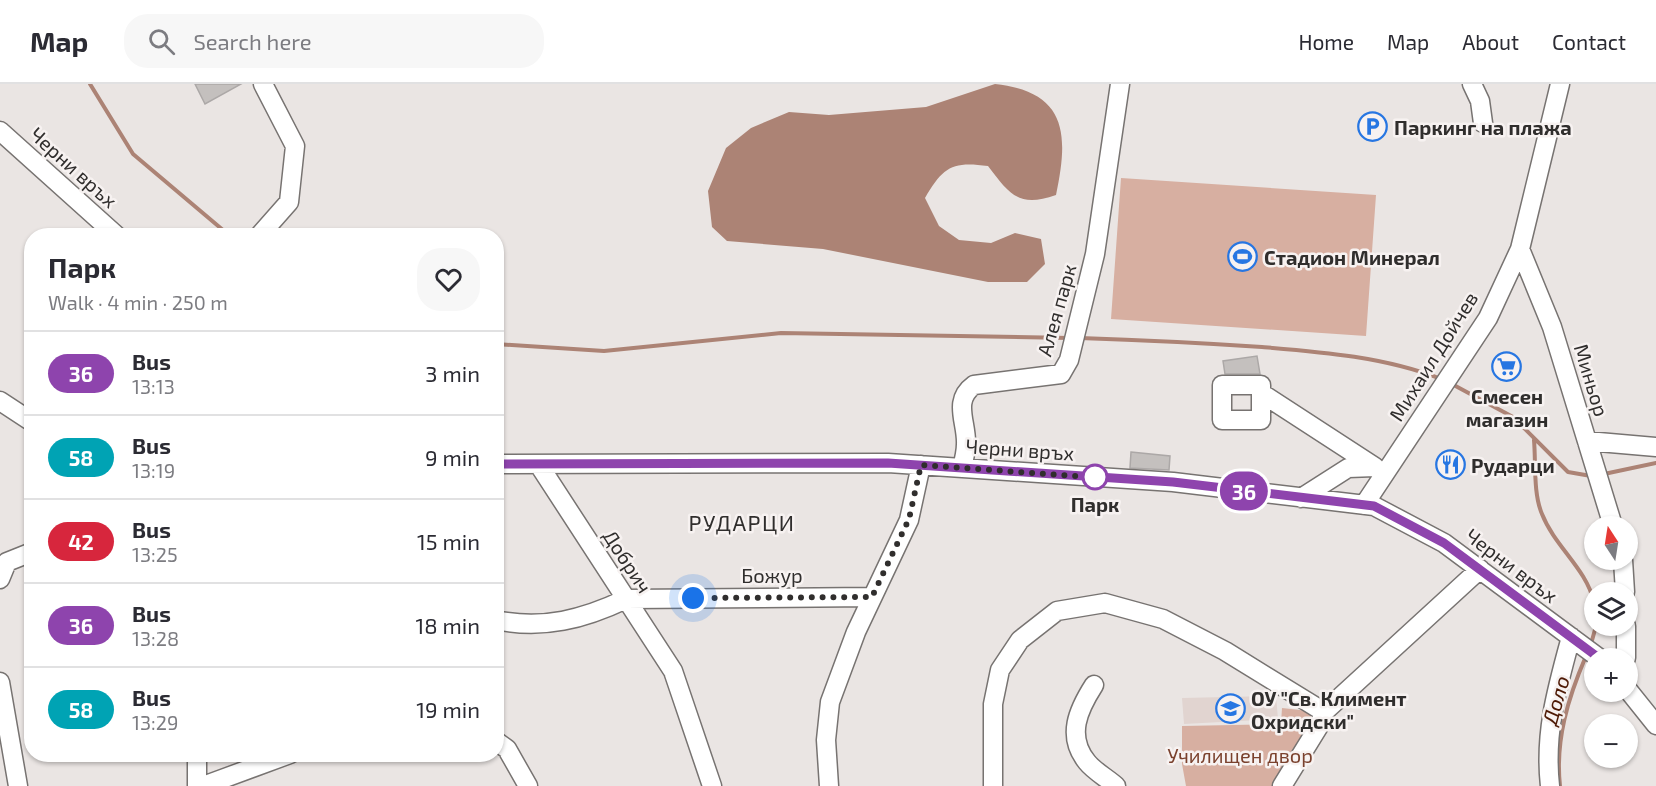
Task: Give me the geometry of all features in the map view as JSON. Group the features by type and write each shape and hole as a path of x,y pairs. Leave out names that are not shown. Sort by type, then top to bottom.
{"street":[{"path":"263,84 295,146 289,202 266,228"},
{"name":"Алея парк","path":"962,468 967,442 961,404 967,390 974,385 1060,374 1070,360 1095,254 1120,84"},
{"path":"1472,84 1480,100 1483,123"},
{"name":"Михаил Дойчев","path":"1364,505 1488,318 1520,249 1560,84"},
{"name":"Черни връх","path":"0,131 108,228"},
{"name":"Миньор","path":"1520,249 1552,327 1610,516"},
{"path":"1261,393 1375,466 1348,468 1301,498"},
{"path":"0,400 24,416"},
{"path":"1587,441 1656,447"},
{"name":"Черни връх","path":"504,464 888,463 1173,482 1374,506 1444,543 1586,648"},
{"name":"Добрич","path":"539,465 673,671 712,786"},
{"path":"829,786 826,740 830,702 856,632 909,519 921,465"},
{"path":"0,579 7,562 24,555"},
{"path":"1282,786 1319,726 1324,711 1480,569"},
{"name":"Божур","path":"504,622 523,626 559,622 603,610 626,599 872,597"},
{"path":"993,786 993,704 1000,670 1020,640 1057,611 1105,603 1163,619 1225,651 1324,711"},
{"path":"1550,786 1546,754 1557,686 1575,640"},
{"path":"0,682 18,786"},
{"path":"1094,685 1079,708 1074,738 1087,763 1116,786"},
{"path":"1638,702 1656,725"},
{"path":"504,747 528,786"},
{"path":"197,762 197,786"},
{"path":"203,786 268,762"}],"shaded area":[{"path":"995,84 1037,96 1049,107 1057,120 1062,153 1056,195 1043,199 1024,199 1009,191 988,166 966,165 950,168 943,173 925,198 939,226 959,240 991,243 1015,233 1041,239 1045,264 1027,282 988,282 823,249 727,241 712,227 708,191 726,148 751,128 789,112 829,115 926,107"},
{"name":"ОУ \"Св. Климент Охридски\"","path":"1276,696 1278,719 1184,724 1182,698"}],"green space":[{"name":"Стадион Минерал","path":"1121,178 1376,195 1366,336 1111,319"},
{"name":"Училищен двор","path":"1282,708 1309,711 1314,720 1272,786 1186,786 1182,764 1182,726 1281,724"}],"building":[{"path":"195,84 241,84 205,104"},
{"path":"1257,356 1260,374 1225,374 1223,361"},
{"path":"1131,452 1170,456 1169,470 1130,468"}],"waterway":[{"path":"90,84 133,154 221,228"},
{"path":"504,345 604,351 781,333 1070,338"},
{"path":"1080,338 1239,346 1330,354 1398,365 1441,379"},
{"path":"1450,383 1513,417 1568,472 1591,476"},
{"name":"Доло","path":"1534,440 1539,506 1554,537 1586,582"},
{"path":"1604,474 1656,463"},
{"name":"Доло","path":"1591,644 1593,636"},
{"name":"Доло","path":"1560,786 1559,752 1564,720 1584,661"}],"bus line":[{"name":"36","path":"504,464 888,463 1173,482 1374,506 1444,543 1586,648"}],"place":[{"name":"Паркинг на плажа","path":"1373,127"},
{"name":"Стадион Минерал","path":"1243,257"},
{"name":"Смесен магазин","path":"1507,366"},
{"name":"Рударци","path":"1450,465"},
{"name":"Парк","path":"1095,477"},
{"name":"ОУ \"Св. Климент Охридски\"","path":"1230,709"}],"district":[{"name":"РУДАРЦИ","path":"742,522"}],"route":[{"path":"693,598 872,597 909,519 921,465 1103,478 1095,477"}]}
